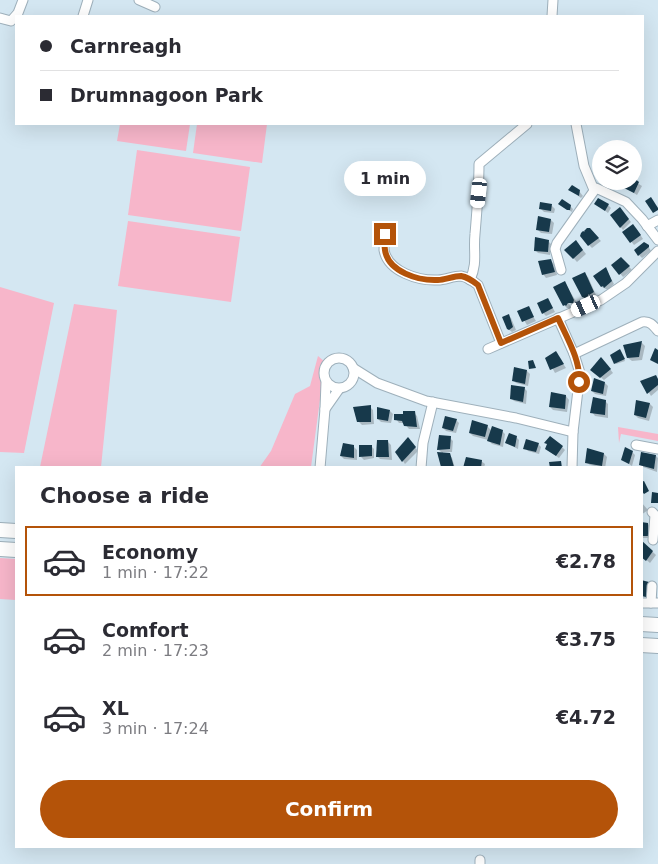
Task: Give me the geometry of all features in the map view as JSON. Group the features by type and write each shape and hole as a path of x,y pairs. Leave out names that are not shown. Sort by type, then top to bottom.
{"main road":[{"path":"0,530 15,531"},
{"path":"0,549 15,550"},
{"path":"643,624 658,625"},
{"path":"643,644 658,646"}],"street":[{"path":"16,15 23,0"},
{"path":"83,15 88,0"},
{"path":"139,0 155,7"},
{"path":"552,15 553,0"},
{"path":"0,18 11,21 15,16"},
{"path":"470,280 475,268 479,164 526,125"},
{"path":"576,125 584,166 592,185"},
{"path":"562,270 555,249 557,242 594,190"},
{"path":"600,190 626,202 658,240"},
{"path":"647,226 658,220"},
{"path":"385,234 384,251 390,264 403,272 420,280 438,280 460,276 478,285 501,343"},
{"path":"488,349 601,300 626,283 658,251"},
{"path":"558,318 580,373 572,466"},
{"path":"574,354 642,322 647,321 658,330"},
{"path":"320,466 326,382 323,372 328,362 337,358 347,360 353,368 377,383"},
{"path":"325,409 339,389 347,386 352,380 353,368"},
{"path":"352,380 377,383 433,402 516,418 574,432"},
{"path":"326,382 329,386 339,389"},
{"path":"421,466 423,443 433,402"},
{"path":"636,445 658,449"},
{"path":"652,512 655,515 656,523 653,540"},
{"path":"652,586 655,603"}],"shaded area":[{"path":"120,125 190,125 186,151 117,141"},
{"path":"197,125 267,125 262,163 193,153"},
{"path":"137,150 250,167 241,231 128,215"},
{"path":"128,221 240,237 231,302 118,286"},
{"path":"0,287 54,303 24,453 0,452"},
{"path":"74,304 117,310 101,466 40,466"},
{"path":"318,356 325,362 311,466 260,466 271,451 295,394 310,386"},
{"path":"618,427 658,434 658,441 621,434 619,443"},
{"path":"0,558 15,559 15,600 0,599"}],"building":[{"path":"572,185 580,190 579,196 568,190"},
{"path":"651,197 658,208 653,213 645,201"},
{"path":"598,198 609,204 605,211 594,204"},
{"path":"562,199 571,205 570,210 558,204"},
{"path":"540,202 552,204 551,211 539,209"},
{"path":"620,207 629,219 620,228 610,215"},
{"path":"538,216 551,219 549,232 536,230"},
{"path":"633,224 641,235 630,243 622,232"},
{"path":"587,228 590,228 599,238 588,246 580,236"},
{"path":"535,237 549,240 548,252 534,251"},
{"path":"576,240 583,250 573,259 564,250"},
{"path":"644,242 649,247 638,256 634,250"},
{"path":"621,257 630,266 619,275 611,265"},
{"path":"551,259 555,272 542,275 538,261"},
{"path":"606,267 612,281 604,288 603,286 601,287 593,276"},
{"path":"585,272 594,292 588,294 585,298 582,297 572,278"},
{"path":"565,281 574,300 573,303 563,306 553,287"},
{"path":"548,298 553,308 542,314 537,303"},
{"path":"529,306 534,317 522,322 517,311"},
{"path":"509,314 513,327 509,330 502,317"},
{"path":"642,341 639,357 627,358 623,345"},
{"path":"655,348 658,350 658,364 650,360"},
{"path":"620,349 625,359 614,364 610,355"},
{"path":"556,351 564,364 550,370 545,358"},
{"path":"601,357 611,369 600,378 590,370"},
{"path":"533,360 536,368 529,369 528,361"},
{"path":"514,367 527,370 525,384 512,381"},
{"path":"656,375 658,385 647,394 640,381"},
{"path":"594,378 605,382 603,394 591,391"},
{"path":"511,385 525,387 523,402 510,399"},
{"path":"551,392 566,395 565,409 549,407"},
{"path":"593,397 606,400 605,415 590,413"},
{"path":"636,400 650,403 646,418 634,415"},
{"path":"371,405 371,422 357,422 353,407"},
{"path":"377,407 390,410 388,421 377,419"},
{"path":"403,411 415,411 417,427 404,426 402,421 394,420 394,414 403,414"},
{"path":"445,416 457,419 453,431 442,428"},
{"path":"472,420 488,425 485,437 469,433"},
{"path":"492,426 503,430 500,445 487,441"},
{"path":"509,433 517,436 515,447 505,443"},
{"path":"439,435 451,436 450,449 437,450"},
{"path":"550,436 563,446 556,456 545,449 547,444 544,443"},
{"path":"408,437 416,447 402,462 395,452"},
{"path":"526,439 539,443 536,452 523,449"},
{"path":"377,440 388,440 389,457 376,457"},
{"path":"343,443 354,445 354,458 340,456"},
{"path":"359,445 372,445 372,456 359,457"},
{"path":"625,447 633,451 629,464 621,460"},
{"path":"587,448 604,453 602,466 585,463"},
{"path":"437,452 450,453 454,466 441,466"},
{"path":"641,452 656,455 654,469 639,465"},
{"path":"466,457 482,460 481,466 464,466"},
{"path":"561,461 562,466 550,466 549,462"},
{"path":"643,481 649,491 644,494 643,493"},
{"path":"652,492 658,493 658,503 651,503"},
{"path":"643,522 648,523 648,536 643,536"},
{"path":"643,542 653,551 646,561 643,559"},
{"path":"643,580 649,582 646,597 643,596"}],"route":[{"path":"385,234 384,251 390,264 403,272 420,280 438,280 460,276 478,285 501,343 558,318 574,354 580,373 579,382"}]}
